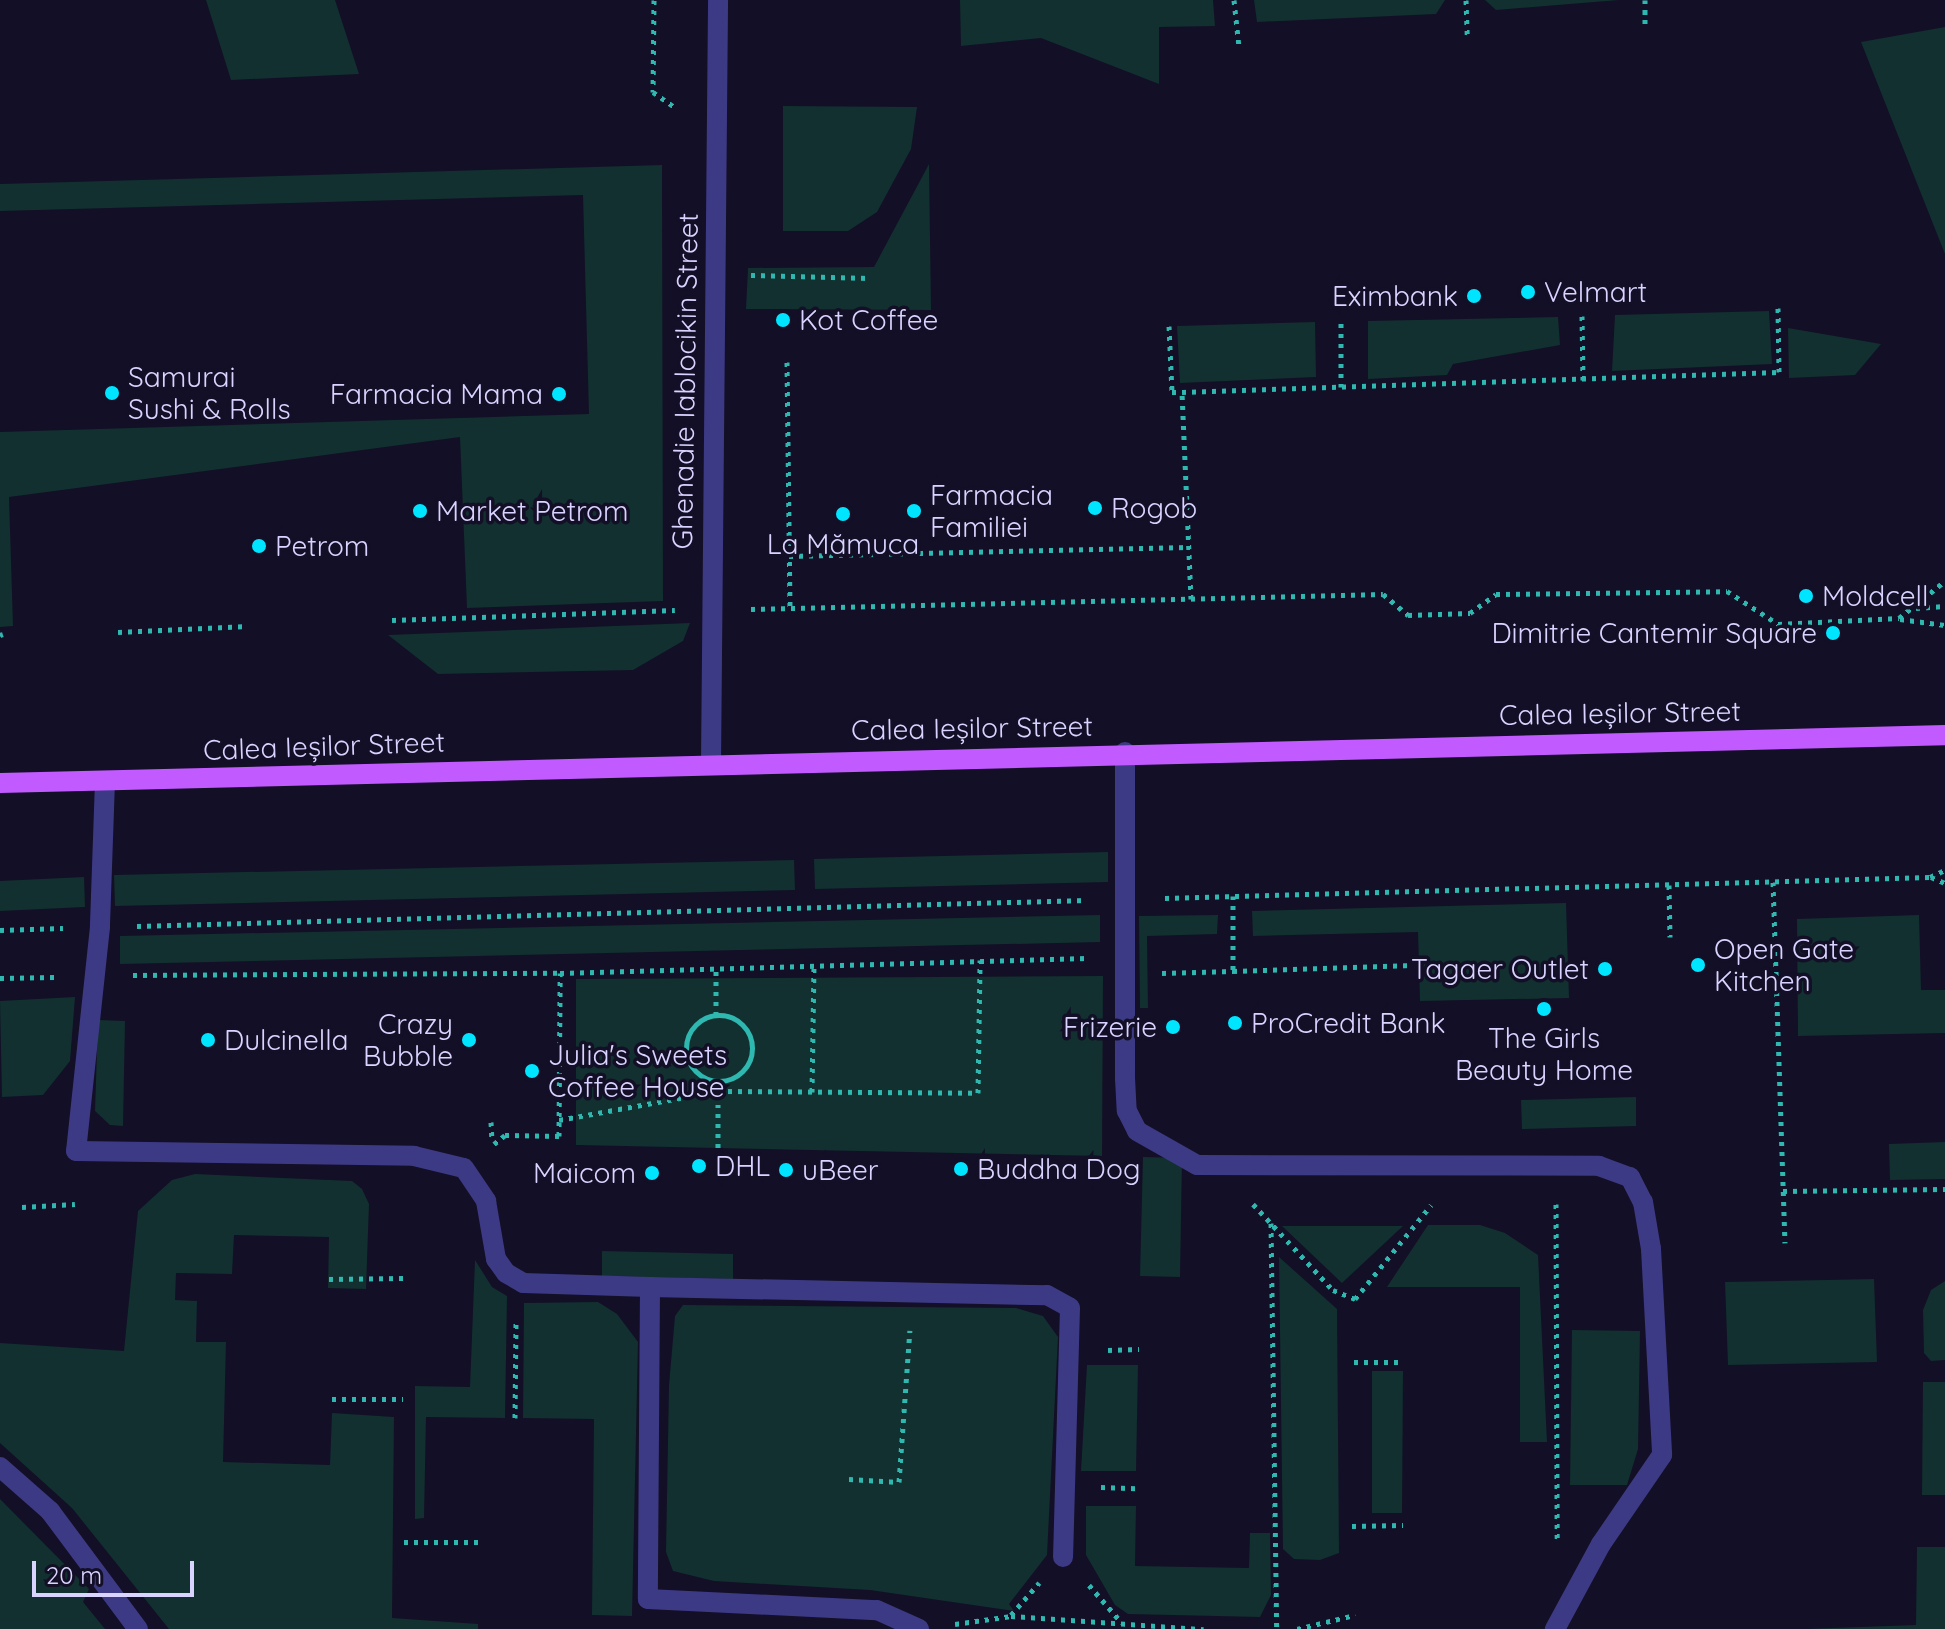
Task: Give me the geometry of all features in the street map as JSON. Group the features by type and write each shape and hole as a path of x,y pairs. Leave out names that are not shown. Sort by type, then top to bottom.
{"main road":[{"name":"Calea Ieșilor Street","path":"0,783 1125,752 1945,735"}],"street":[{"name":"Ghenadie Iablocikin Street","path":"711,763 718,0"},
{"path":"1125,752 1122,899 1127,1111 1137,1131 1197,1165 1599,1166 1630,1177 1643,1202 1651,1249 1662,1455 1601,1544 1555,1629"},
{"path":"105,781 100,927 76,1151 414,1156 464,1168 486,1201 496,1259 516,1279 650,1287 1047,1295 1070,1308 1063,1557"},
{"path":"650,1287 648,1599 877,1610 929,1628"},
{"path":"0,1467 50,1511 138,1629"}],"path":[{"path":"654,0 653,92 676,103 676,115"},
{"path":"1234,0 1239,47"},
{"path":"1466,0 1467,35"},
{"path":"1645,0 1645,26"},
{"path":"714,274 870,278"},
{"path":"1169,326 1172,392 1182,392 1779,372 1778,308"},
{"path":"1582,316 1583,380"},
{"path":"1341,322 1341,387"},
{"path":"787,362 790,609"},
{"path":"1182,392 1191,599"},
{"path":"789,556 1189,547"},
{"path":"1899,618 1945,581"},
{"path":"740,608 1383,594 1408,615 1470,613 1496,594 1727,591 1778,624 1899,618 1919,625 1945,625"},
{"path":"1915,608 1945,606"},
{"path":"392,620 675,610"},
{"path":"118,632 248,626"},
{"path":"0,930 1773,882 1930,877 1945,870"},
{"path":"1930,877 1945,883"},
{"path":"1773,882 1785,1243"},
{"path":"1669,885 1670,937"},
{"path":"1233,896 1233,971"},
{"path":"0,978 560,973 1124,957"},
{"path":"559,1120 718,1091 978,1093 980,960"},
{"path":"812,1092 814,965"},
{"path":"1153,973 1413,965"},
{"path":"716,968 716,1015"},
{"path":"464,1168 505,1135 559,1136 560,973"},
{"path":"716,1015 744,1026 753,1045 740,1074 718,1081 697,1074 686,1053 691,1032 716,1015"},
{"path":"718,1081 718,1148"},
{"path":"491,1122 492,1146"},
{"path":"1218,1165 1333,1290 1355,1299 1463,1166"},
{"path":"1556,1167 1557,1546"},
{"path":"1783,1191 1945,1189"},
{"path":"22,1207 75,1204"},
{"path":"1271,1223 1277,1629"},
{"path":"329,1279 403,1278"},
{"path":"515,1418 516,1279"},
{"path":"849,1479 899,1482 913,1293"},
{"path":"1354,1362 1403,1362"},
{"path":"332,1399 403,1399"},
{"path":"1352,1526 1403,1525"},
{"path":"404,1542 479,1542"},
{"path":"1063,1557 1123,1623"},
{"path":"1297,1629 1355,1615"},
{"path":"929,1628 1011,1616 1204,1629"}],"green space":[{"path":"206,0 335,0 359,74 231,80"},
{"path":"960,0 1213,0 1215,26 1159,27 1159,84 1041,38 961,46"},
{"path":"1254,0 1445,0 1436,14 1257,22"},
{"path":"1485,0 1619,0 1496,10"},
{"path":"1945,27 1945,254 1861,42"},
{"path":"783,106 917,107 911,149 877,212 848,231 783,231"},
{"path":"929,164 931,310 746,309 748,268 874,267"},
{"path":"662,165 663,601 467,608 460,437 9,497 13,626 0,627 0,432 589,414 583,195 0,211 0,184"},
{"path":"1769,311 1772,364 1612,371 1615,315"},
{"path":"1558,317 1560,345 1453,364 1447,375 1368,379 1368,321"},
{"path":"1315,322 1316,377 1180,383 1177,326"},
{"path":"1788,328 1881,344 1855,375 1789,378"},
{"path":"690,623 683,641 633,670 438,674 388,635"},
{"path":"1108,852 1108,882 815,889 814,859"},
{"path":"794,860 795,890 115,906 114,875"},
{"path":"84,877 85,907 0,911 0,881"},
{"path":"1566,903 1569,998 1420,1001 1418,932 1253,936 1252,911"},
{"path":"1100,915 1100,942 120,964 120,936"},
{"path":"1218,915 1217,934 1147,936 1148,1008 1140,1008 1139,916"},
{"path":"1919,915 1921,990 1945,990 1945,1033 1798,1036 1797,919"},
{"path":"1103,976 1102,1156 576,1145 576,979"},
{"path":"75,997 70,1061 43,1095 2,1097 0,1001"},
{"path":"98,1020 125,1021 123,1126 110,1125 95,1111"},
{"path":"1636,1097 1636,1126 1522,1129 1521,1100"},
{"path":"1945,1142 1945,1179 1890,1180 1889,1144"},
{"path":"1143,1157 1182,1158 1180,1277 1140,1276"},
{"path":"195,1174 352,1181 362,1189 369,1204 366,1289 328,1288 329,1237 234,1235 232,1274 176,1273 175,1300 197,1301 196,1342 226,1342 223,1462 330,1465 332,1413 394,1417 392,1618 478,1624 478,1629 169,1629 72,1508 0,1443 0,1343 124,1351 138,1211 172,1180"},
{"path":"1428,1225 1480,1225 1505,1233 1538,1255 1547,1442 1520,1442 1520,1287 1387,1287"},
{"path":"1282,1226 1403,1226 1342,1283"},
{"path":"602,1251 733,1254 733,1279 602,1276"},
{"path":"1279,1257 1337,1309 1339,1553 1320,1560 1294,1559 1283,1549"},
{"path":"475,1260 492,1287 507,1296 505,1418 426,1417 424,1518 415,1519 415,1386 470,1387"},
{"path":"1874,1279 1877,1362 1728,1365 1725,1282"},
{"path":"1945,1281 1945,1360 1931,1361 1924,1353 1923,1310 1931,1290"},
{"path":"598,1302 617,1314 638,1342 632,1616 592,1615 594,1419 523,1418 524,1303"},
{"path":"683,1305 1016,1308 1043,1316 1058,1337 1047,1555 1009,1604 1014,1611 870,1590 714,1581 673,1571 666,1552 669,1385 675,1316"},
{"path":"1572,1330 1640,1331 1638,1449 1627,1485 1570,1485"},
{"path":"1087,1365 1138,1365 1136,1471 1081,1471"},
{"path":"1372,1371 1403,1371 1402,1513 1372,1513"},
{"path":"1923,1382 1945,1382 1945,1495 1922,1495"},
{"path":"0,1499 89,1589 83,1602 105,1629 0,1629"},
{"path":"1086,1506 1136,1506 1135,1566 1249,1568 1250,1533 1270,1533 1271,1595 1260,1617 1128,1614 1115,1605 1086,1555"},
{"path":"1917,1547 1945,1547 1945,1629 1805,1629 1916,1625"}],"place":[{"name":"Velmart","path":"1528,292"},
{"name":"Eximbank","path":"1474,296"},
{"name":"Kot Coffee","path":"783,320"},
{"name":"Samurai Sushi & Rolls","path":"112,393"},
{"name":"Farmacia Mama","path":"559,394"},
{"name":"Rogob","path":"1095,508"},
{"name":"Market Petrom","path":"420,511"},
{"name":"Farmacia Familiei","path":"914,511"},
{"name":"La Mămuca","path":"843,514"},
{"name":"Petrom","path":"259,546"},
{"name":"Moldcell","path":"1806,596"},
{"name":"Dimitrie Cantemir Square","path":"1833,633"},
{"name":"Open Gate Kitchen","path":"1698,965"},
{"name":"Tagaer Outlet","path":"1605,969"},
{"name":"The Girls Beauty Home","path":"1544,1009"},
{"name":"ProCredit Bank","path":"1235,1023"},
{"name":"Frizerie","path":"1173,1027"},
{"name":"Dulcinella","path":"208,1040"},
{"name":"Crazy Bubble","path":"469,1040"},
{"name":"Julia's Sweets Coffee House","path":"532,1071"},
{"name":"DHL","path":"699,1166"},
{"name":"Buddha Dog","path":"961,1169"},
{"name":"uBeer","path":"786,1170"},
{"name":"Maicom","path":"652,1173"}]}
